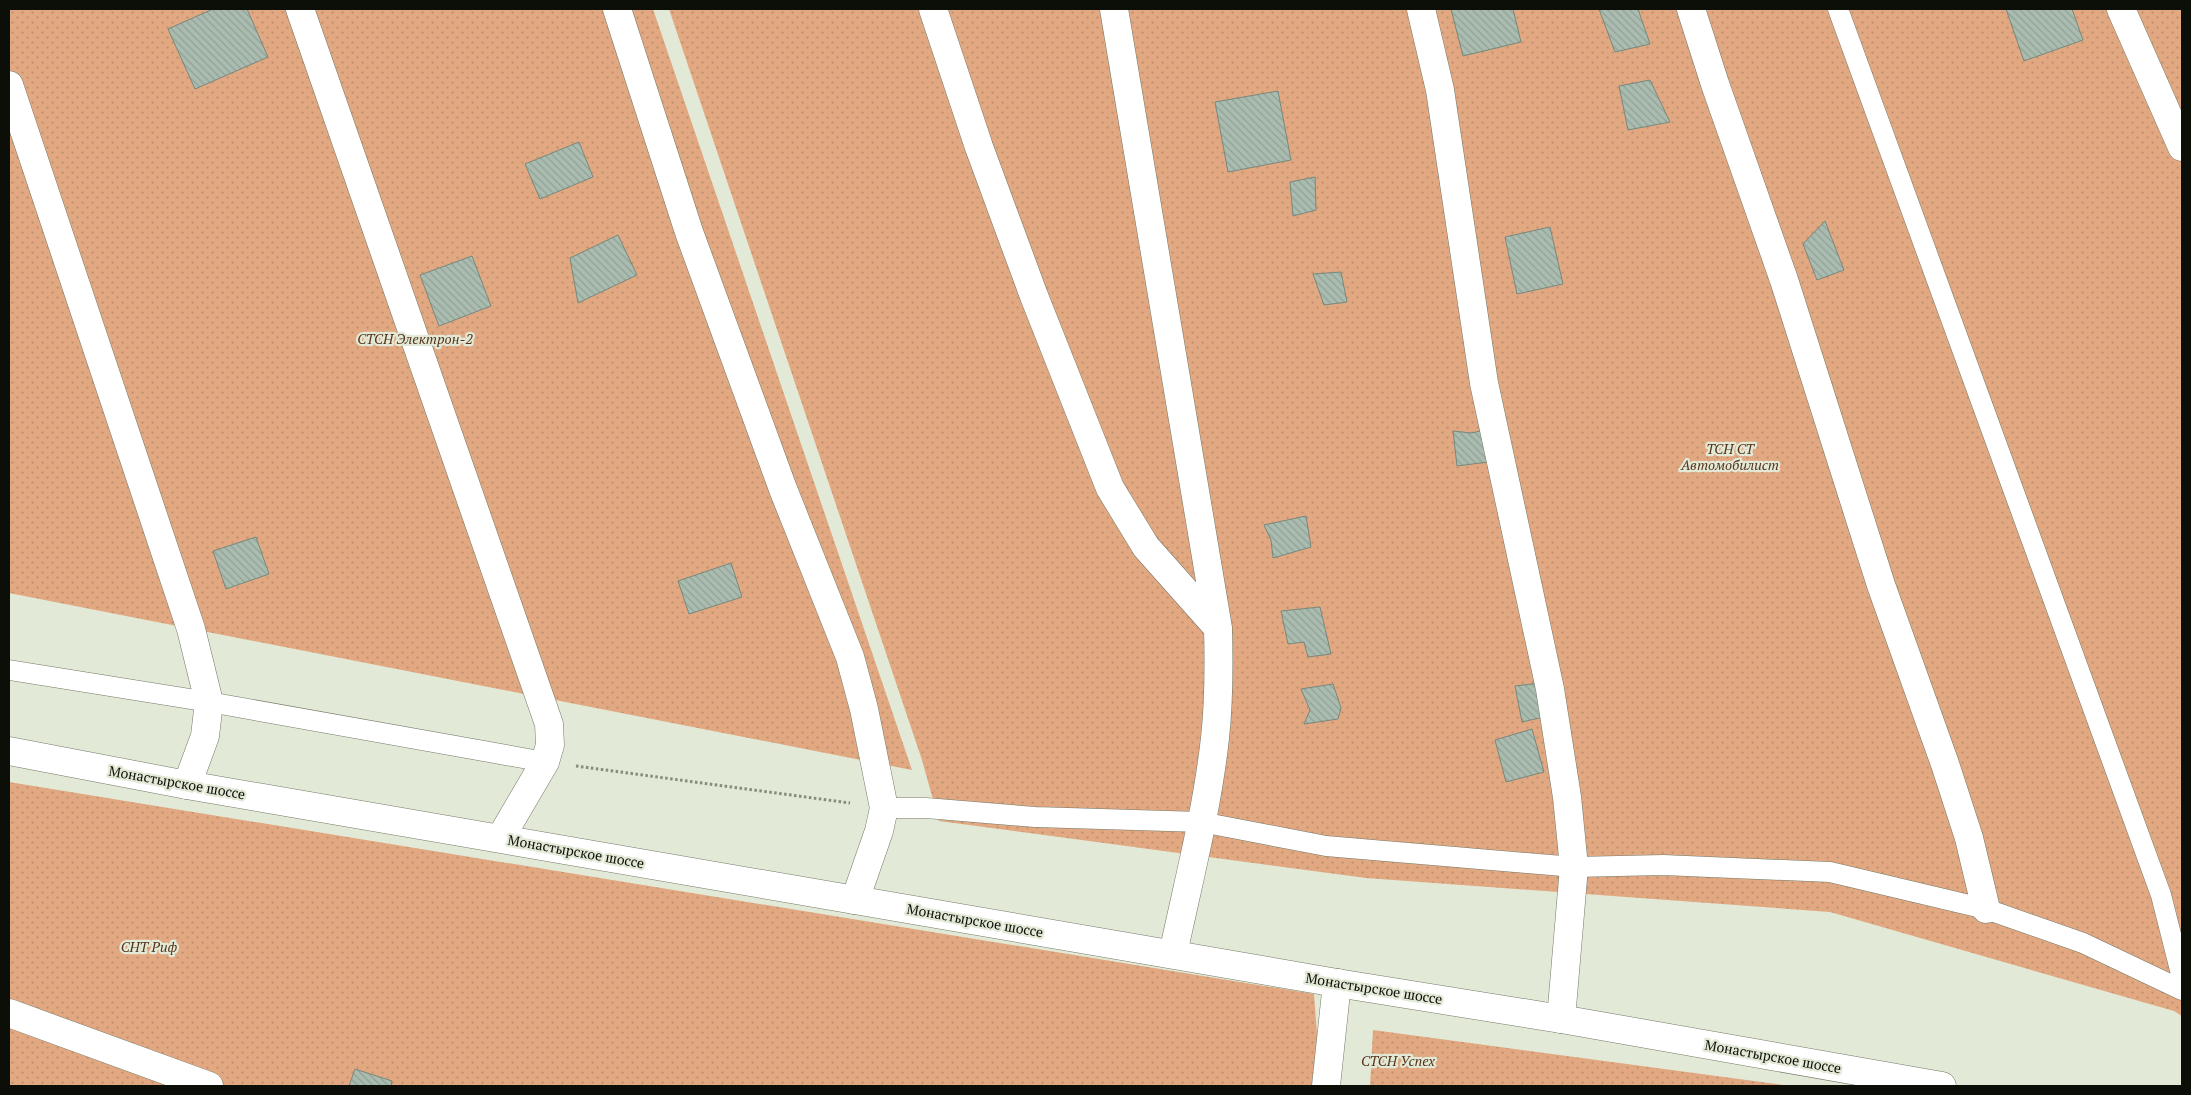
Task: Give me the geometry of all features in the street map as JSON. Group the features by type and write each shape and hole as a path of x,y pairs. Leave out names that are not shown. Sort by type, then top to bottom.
{"street":[{"path":"300,9 549,724 550,745 545,762 501,837"},
{"path":"617,9 689,232 783,489 850,657 864,709 884,808 879,831 855,900"},
{"path":"932,9 978,147 1027,278 1110,488 1146,547 1218,628"},
{"path":"1114,9 1218,628 1219,677 1215,739 1201,822 1173,954"},
{"path":"1421,9 1440,90 1484,383 1550,688 1567,797 1574,868 1561,1018"},
{"path":"1691,9 1715,84 1784,280 1881,585 1969,838 1986,909"},
{"path":"2121,9 2182,148"},
{"path":"9,85 192,629 209,702 205,736 187,785"},
{"name":"Монастырское шоссе","path":"9,751 187,785 501,837 1337,983 1561,1018 1940,1086"},
{"path":"1326,1086 1337,983"},
{"path":"9,1013 208,1086"}],"lane":[{"path":"1838,9 2161,894 2182,978"},
{"path":"9,670 209,702 545,762"},
{"path":"884,808 926,808 1034,817 1201,822 1326,846 1574,868 1663,865 1830,872 1986,909 2083,943 2182,990"}],"path":[{"path":"545,762 884,808"}],"green space":[{"name":"СТСН Электрон-2","path":"9,9 653,9 912,770 9,593"},
{"name":"ТСН СТ Автомобилист","path":"669,9 2182,9 2182,1016 2174,1011 1830,912 1366,878 939,821 922,760"},
{"name":"СНТ Риф","path":"9,782 1314,994 1321,1086 9,1086"},
{"name":"СТСН Успех","path":"1373,1030 1791,1086 1370,1086"}],"building":[{"path":"213,9 247,9 268,57 195,89 168,29"},
{"path":"1451,9 1513,9 1521,42 1463,56"},
{"path":"1599,9 1638,9 1650,44 1615,52"},
{"path":"2006,9 2072,9 2083,40 2024,61"},
{"path":"1650,80 1670,122 1628,130 1619,86"},
{"path":"1278,91 1291,160 1228,172 1215,102"},
{"path":"579,142 593,177 540,199 525,164"},
{"path":"1315,177 1316,210 1293,216 1290,182"},
{"path":"1825,221 1844,270 1817,280 1803,244"},
{"path":"1550,227 1563,284 1517,294 1505,237"},
{"path":"618,235 637,275 578,303 570,258"},
{"path":"472,256 491,306 439,326 420,275"},
{"path":"1341,272 1347,302 1324,305 1313,274"},
{"path":"1485,430 1488,462 1457,466 1453,431 1471,433"},
{"path":"1306,516 1311,547 1273,558 1271,540 1264,525"},
{"path":"256,537 269,574 226,589 213,551"},
{"path":"731,563 742,597 689,614 678,581"},
{"path":"1320,607 1331,654 1308,657 1304,642 1288,644 1281,611"},
{"path":"1540,683 1544,717 1522,722 1515,686"},
{"path":"1333,684 1341,708 1338,719 1304,724 1310,710 1301,689"},
{"path":"1532,729 1544,772 1506,782 1495,740"},
{"path":"355,1069 392,1081 391,1086 349,1086"}]}
